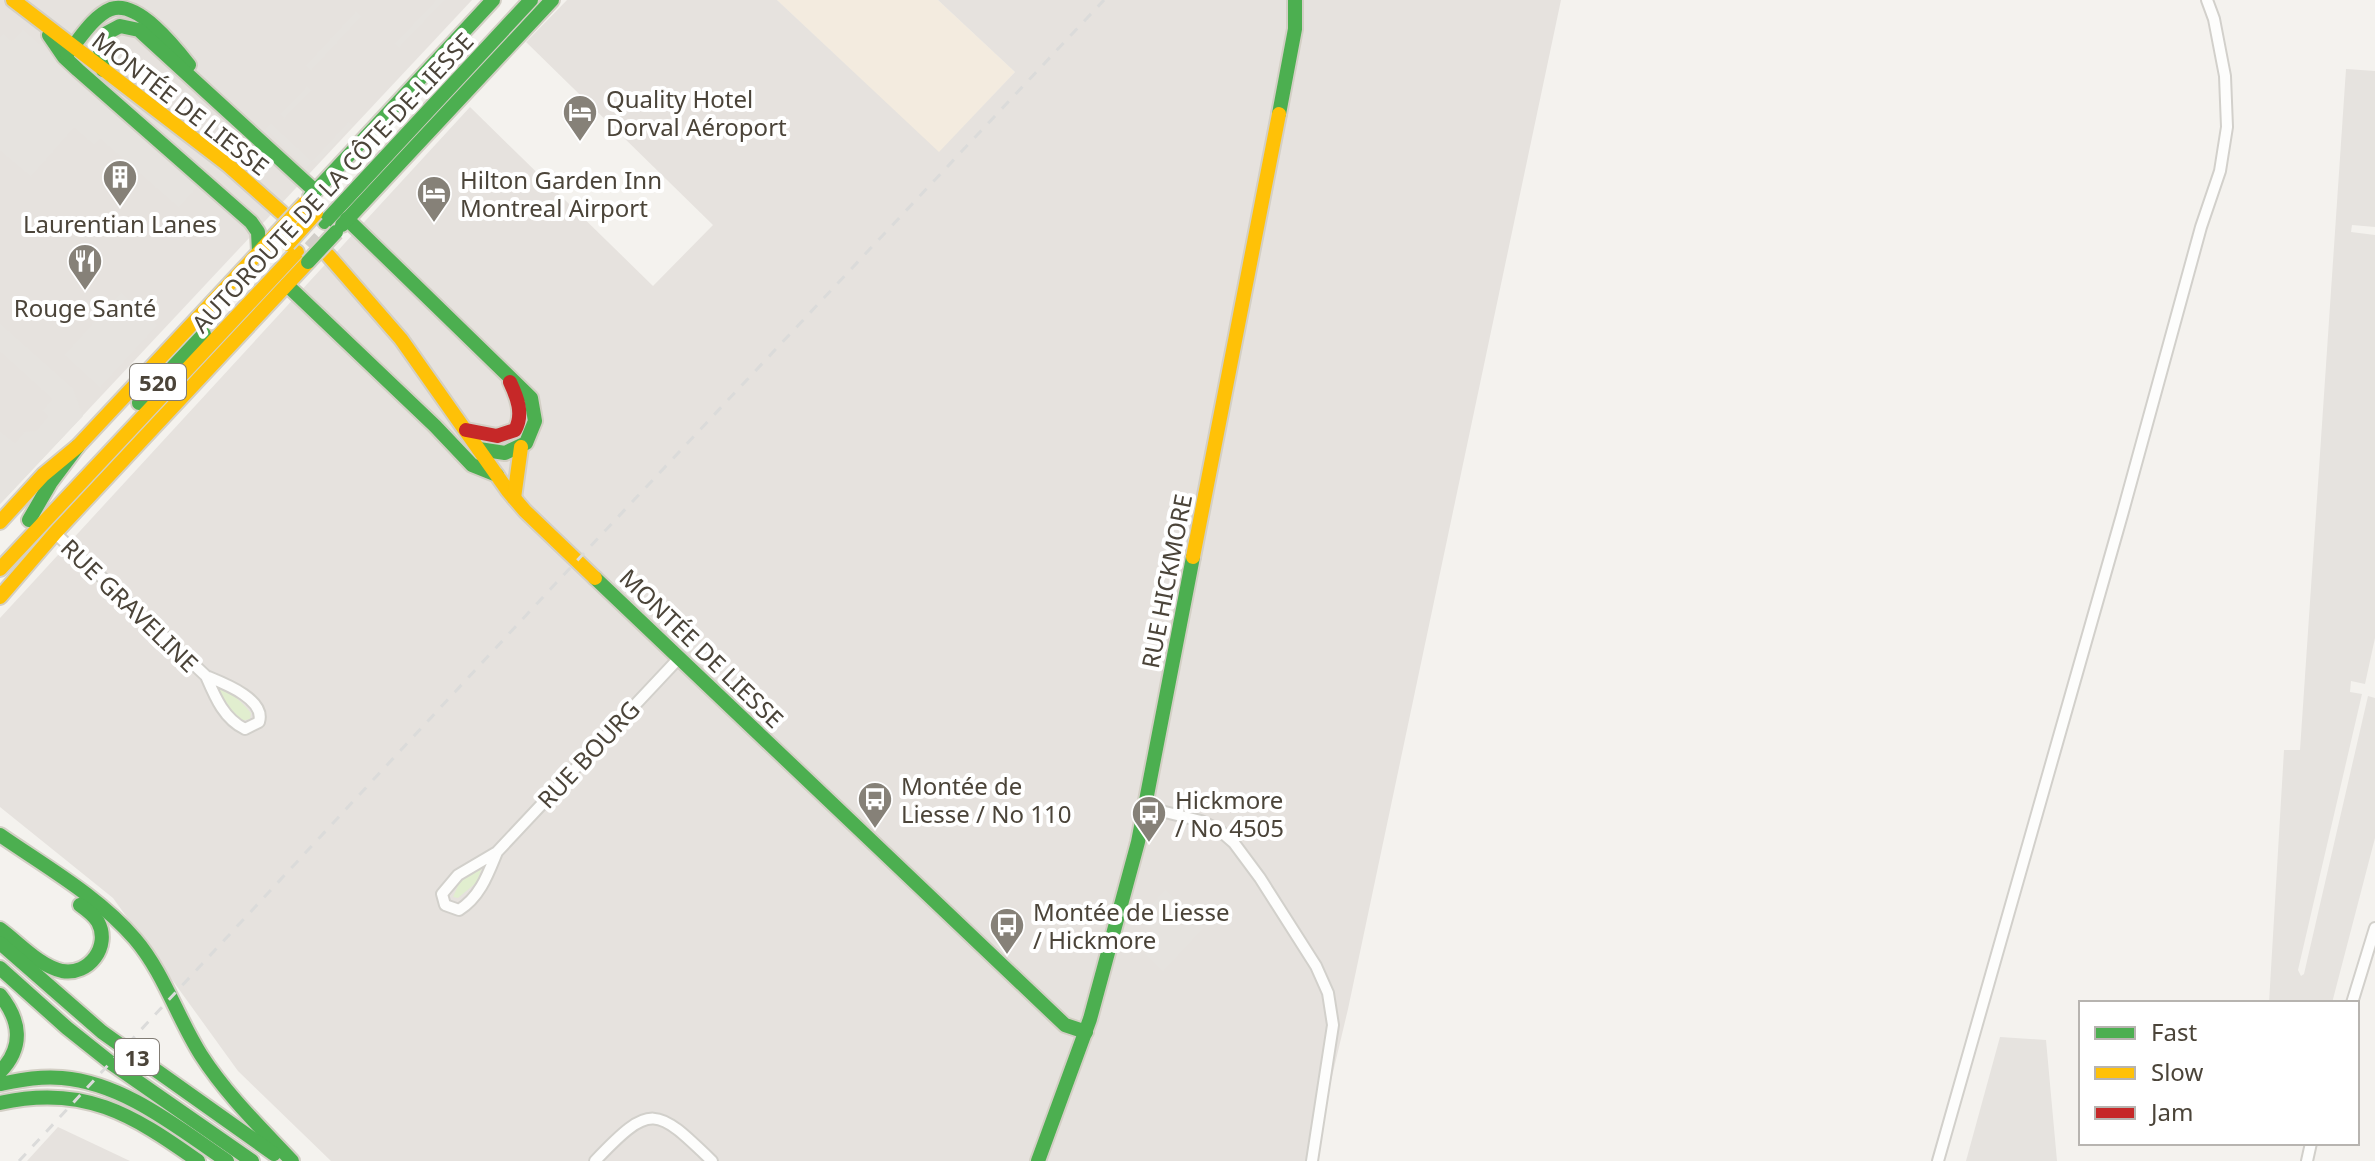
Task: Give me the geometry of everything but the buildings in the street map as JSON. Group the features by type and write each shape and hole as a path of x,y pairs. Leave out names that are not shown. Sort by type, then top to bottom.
{"main road":[{"name":"MONTÉE DE LIESSE","path":"13,0 39,21 68,52 103,70 217,157 282,213"},
{"path":"315,191 493,0"},
{"name":"AUTOROUTE DE LA CÔTE-DE-LIESSE","path":"0,569 514,0"},
{"name":"AUTOROUTE DE LA CÔTE-DE-LIESSE","path":"320,217 531,0"},
{"path":"347,219 552,0"},
{"name":"RUE HICKMORE","path":"1038,1161 1086,1032 1128,883 1145,807 1295,29 1295,0"},
{"path":"217,99 170,41 142,12 132,7 119,5 109,10 68,52 251,222 258,232 259,252"},
{"path":"103,70 102,38 113,28 129,26 148,37 315,191 320,217"},
{"path":"320,217 347,219 508,378 527,392 535,409 533,431 521,447 514,498"},
{"path":"0,597 55,533 287,285 292,248 320,217"},
{"path":"29,520 51,482 78,446 259,252 292,248"},
{"name":"AUTOROUTE DE LA CÔTE-DE-LIESSE","path":"0,551 292,248"},
{"name":"MONTÉE DE LIESSE","path":"328,255 389,323 514,498 1065,1025 1086,1032"},
{"path":"287,285 475,468 497,475"},
{"path":"466,430 501,436 509,434 516,427 520,418 519,403 508,378"},
{"path":"0,522 43,475 78,446"},
{"path":"479,449 505,453 521,447"},
{"path":"0,835 98,905 134,937 166,983 206,1063 292,1161"},
{"path":"0,848 93,915 102,930 102,944 88,966 64,971 51,966 0,929"},
{"name":"13","path":"0,943 101,1031 283,1161"},
{"name":"13","path":"0,968 43,1008 111,1063 252,1161"},
{"path":"0,995 14,1014 19,1032 16,1051 0,1072"},
{"path":"0,1084 45,1075 97,1083 127,1097 227,1161"},
{"path":"0,1103 47,1094 93,1101 134,1120 198,1161"}],"street":[{"path":"1938,1161 2201,227 2220,171 2227,127 2225,76 2214,19 2207,0"},
{"name":"RUE GRAVELINE","path":"55,533 206,676 241,693 259,709 259,722 248,729 236,723 219,705 206,676"},
{"name":"RUE BOURG","path":"497,852 483,884 466,905 459,910 445,905 442,894 452,880 497,852 680,657"},
{"path":"1145,807 1191,817 1210,824 1226,836 1260,878 1320,974 1331,1005 1333,1025 1312,1161"},
{"path":"2353,1001 2375,928"},
{"path":"595,1161 628,1127 651,1118 671,1124 712,1161"}],"shaded area":[{"path":"0,0 472,0 0,504"},
{"path":"436,0 445,0 399,48 394,44"},
{"path":"567,0 777,0 939,152 1015,72 938,0 1561,0 1348,1009 1312,1161 331,1161 238,1071 113,898 0,807 0,618 470,107 653,286 713,225 526,42"},
{"path":"777,0 938,0 1015,72 939,153"},
{"path":"356,11 362,16 311,71 305,66"},
{"path":"23,29 199,185 179,208 100,139 94,145 74,128 31,177 0,151 0,38 4,34 12,41"},
{"path":"2346,69 2375,71 2375,227 2352,225 2351,232 2375,235 2375,638 2365,684 2351,681 2350,692 2362,694 2298,970 2301,976 2304,974 2368,696 2375,698 2375,838 2333,1001 2269,1001 2284,750 2300,750"},
{"path":"307,86 312,90 284,119 280,114"},
{"path":"348,122 352,126 317,164 313,161 306,168 265,129 271,123 312,161"},
{"path":"121,292 158,325 100,388 64,355"},
{"path":"0,323 73,388 83,416 0,504 0,431 15,443 24,432 36,431 48,416 42,411 52,399 0,352"},
{"path":"1165,889 1205,927 1163,972 1137,947 1153,930 1147,924 1158,912 1151,905"},
{"path":"2000,1037 2046,1040 2057,1161 1966,1161"},
{"path":"58,1127 130,1161 27,1161"}],"green space":[{"path":"220,688 241,702 251,713 250,719 241,721 234,714 223,701"},
{"path":"482,867 477,882 458,898 453,897 460,881"}],"tunnel":[{"path":"294,224 328,255"}],"railway":[{"path":"19,1161 1104,0"}],"traffic: fast":[{"path":"310,197 493,0"},
{"path":"325,222 531,0"},
{"path":"342,225 552,0"},
{"path":"1279,114 1295,29 1295,0"},
{"path":"67,54 98,17 111,9 122,8 133,11 155,27 189,65"},
{"path":"103,70 100,49 105,34 120,26 139,30 315,191"},
{"path":"49,35 64,57 78,70 251,222 258,232 259,252"},
{"path":"347,219 531,398 535,421 526,443 505,453 479,449"},
{"path":"308,262 336,232"},
{"path":"287,285 472,465 497,475"},
{"path":"139,403 204,334"},
{"path":"29,520 51,482 78,446"},
{"path":"1038,1161 1090,1019 1138,842 1193,557"},
{"path":"595,578 1065,1025 1086,1032"},
{"path":"0,835 105,909 135,939 154,966 192,1040 211,1069 292,1161"},
{"path":"0,929 53,968 62,971 81,969 95,957 102,940 98,922 80,905"},
{"path":"0,943 102,1032 274,1154"},
{"path":"0,968 111,1063 252,1161"},
{"path":"0,995 12,1014 17,1034 13,1053 0,1072"},
{"path":"0,1084 54,1078 107,1088 149,1109 227,1161"},
{"path":"0,1103 57,1097 105,1107 151,1129 198,1161"}],"traffic: slow":[{"path":"13,0 228,165 282,213"},
{"path":"1193,557 1279,114"},
{"path":"277,233 305,203"},
{"path":"288,244 316,213"},
{"path":"0,522 43,475 78,446 277,233"},
{"path":"0,569 297,252"},
{"path":"328,255 401,339 508,491 595,578"},
{"path":"0,597 55,533 308,262"},
{"path":"514,498 521,447"}],"traffic: jam":[{"path":"466,430 497,436 515,430 519,412 510,382"}],"place":[{"name":"Quality Hotel Dorval Aéroport","path":"580,143"},
{"name":"Laurentian Lanes","path":"120,208"},
{"name":"Hilton Garden Inn Montreal Airport","path":"434,224"},
{"name":"Rouge Santé","path":"85,292"},
{"name":"Montée de Liesse / No 110","path":"875,830"},
{"name":"Hickmore / No 4505","path":"1149,844"},
{"name":"Montée de Liesse / Hickmore","path":"1007,956"}]}
